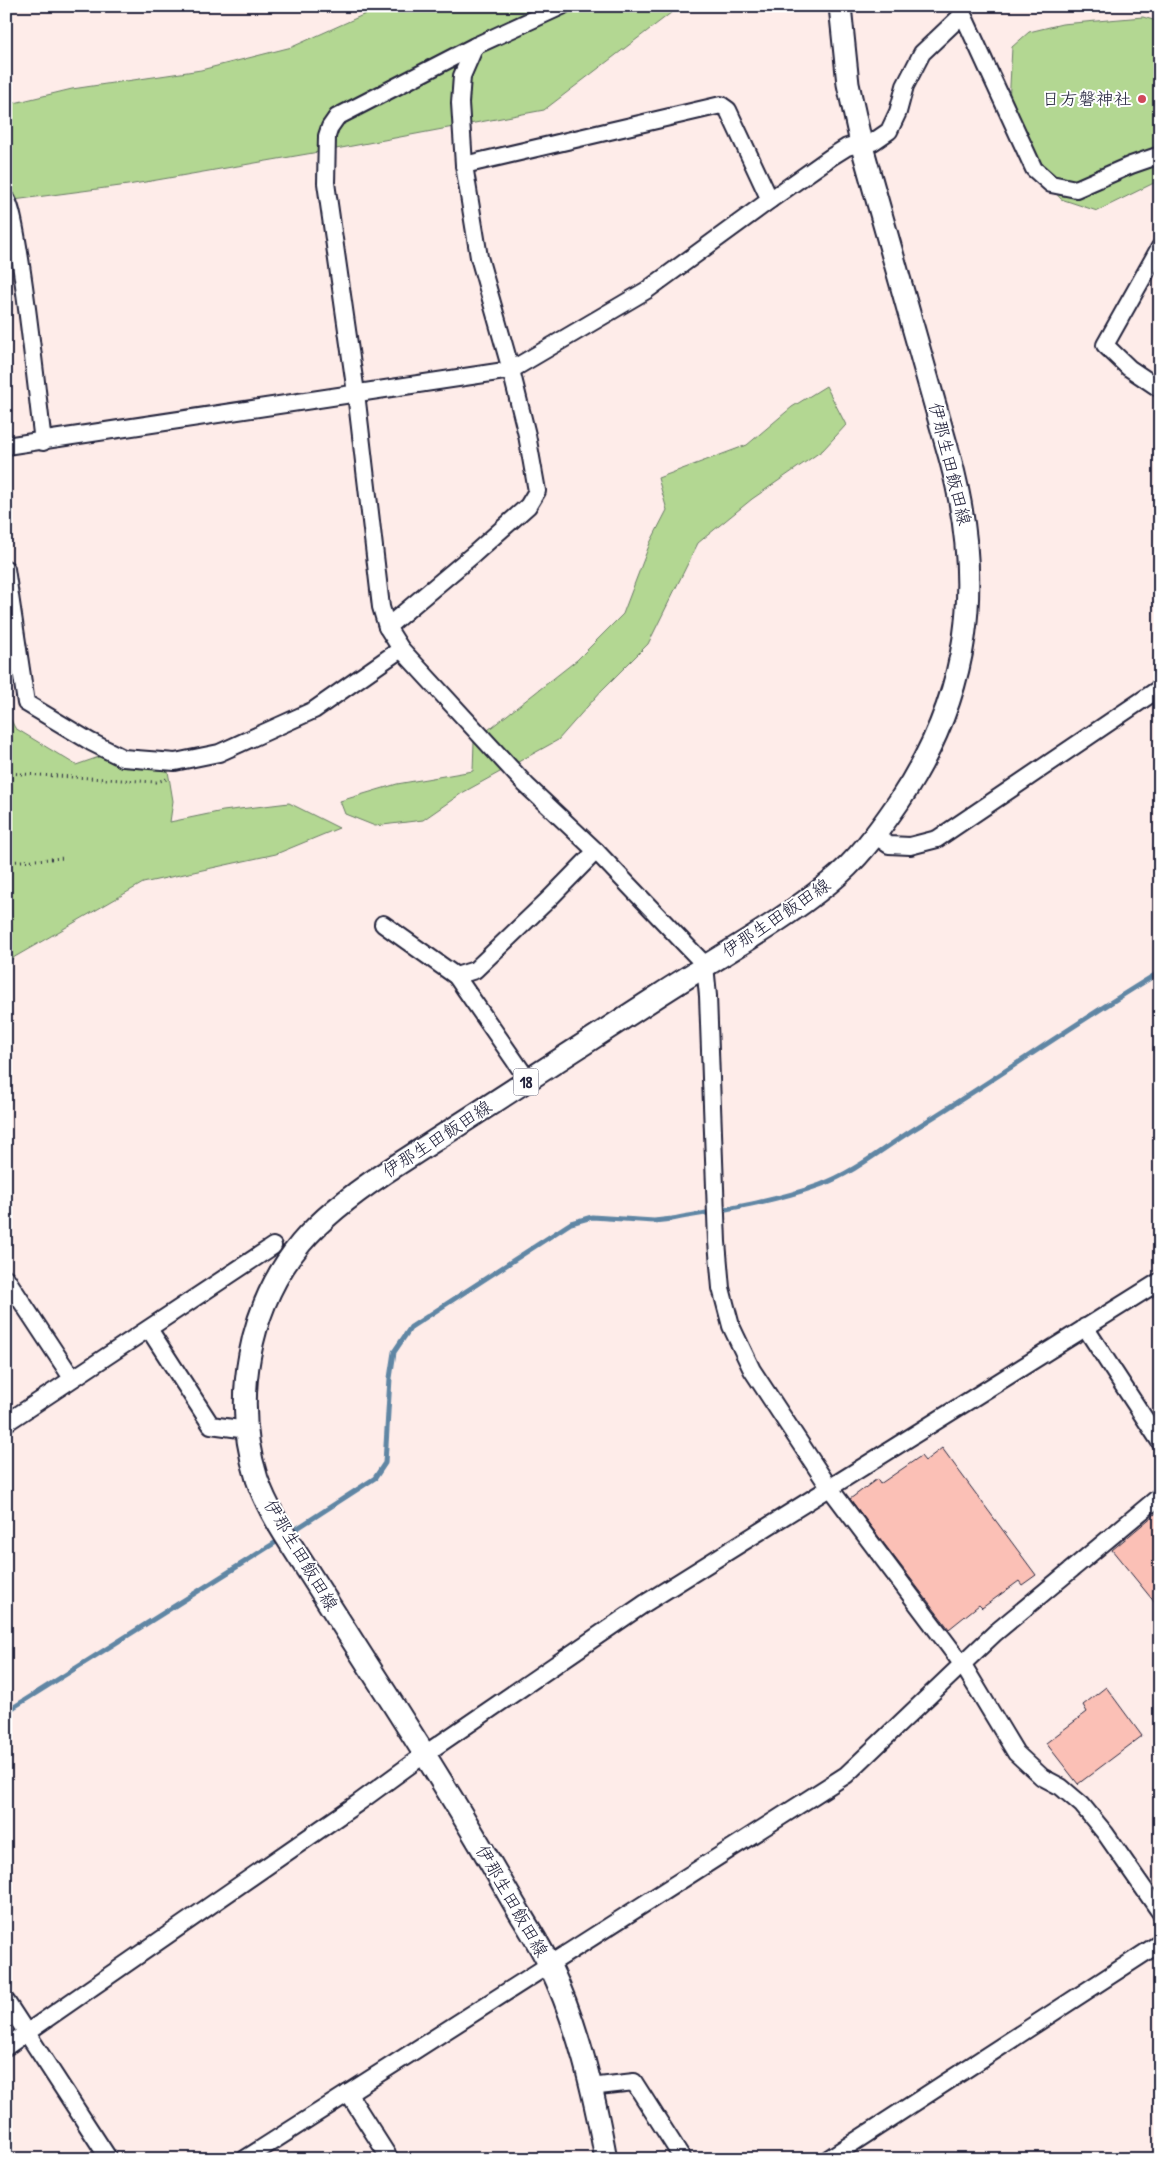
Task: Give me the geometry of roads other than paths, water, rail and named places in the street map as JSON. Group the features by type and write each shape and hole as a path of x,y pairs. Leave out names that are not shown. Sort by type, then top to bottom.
{"main road":[{"name":"伊那生田飯田線","path":"606,2159 590,2087 569,2014 549,1965 494,1868 425,1754 276,1522 257,1479 247,1430 247,1372 257,1323 268,1297 300,1245 325,1218 357,1192 705,965 761,932 831,882 876,836 916,776 935,739 949,702 963,642 968,604 969,565 960,496 861,143 848,84 840,6"}],"street":[{"path":"562,6 475,46 337,116 327,136 326,183 356,392 381,607 387,627 401,648 526,786 596,851 705,965 708,996 716,1232 721,1288 731,1326 752,1370 829,1487 962,1665 1016,1753 1042,1777 1061,1787 1082,1806 1104,1833 1160,1912"},
{"path":"6,446 43,442 356,392 511,370 647,290 831,157 861,143 873,142 889,132 898,112 905,86 922,53 960,11 1034,169 1052,184 1076,189 1131,165 1160,156"},
{"path":"387,627 528,506 537,491 527,435 480,257 464,165 460,103 462,76 475,46"},
{"path":"464,165 722,105 728,110 770,200"},
{"path":"6,199 10,201 14,217 43,442"},
{"path":"1160,247 1106,345 1129,368 1160,389"},
{"path":"6,569 26,703 91,742 123,758 175,762 219,753 314,710 401,648"},
{"path":"876,836 888,846 910,846 937,839 1160,688"},
{"path":"456,976 475,970 596,851"},
{"path":"383,924 456,976 528,1080"},
{"path":"6,1423 273,1246"},
{"path":"6,1278 72,1378"},
{"path":"6,2047 358,1803 425,1754 644,1604 1160,1281"},
{"path":"1085,1327 1160,1442"},
{"path":"149,1329 211,1425 247,1430"},
{"path":"245,2159 846,1775 995,1633 1160,1496"},
{"path":"828,2159 1160,1943"},
{"path":"6,2001 109,2159"},
{"path":"590,2087 634,2082 683,2159"},
{"path":"348,2093 390,2159"}],"waterway":[{"path":"290,1533 375,1478 385,1463 390,1378 394,1352 411,1327 571,1223 592,1217 654,1221 672,1219 765,1201 802,1191 832,1180 867,1161 1160,972"},
{"path":"6,1712 281,1539"}],"place":[{"name":"日方磐神社","path":"1142,99"}]}
